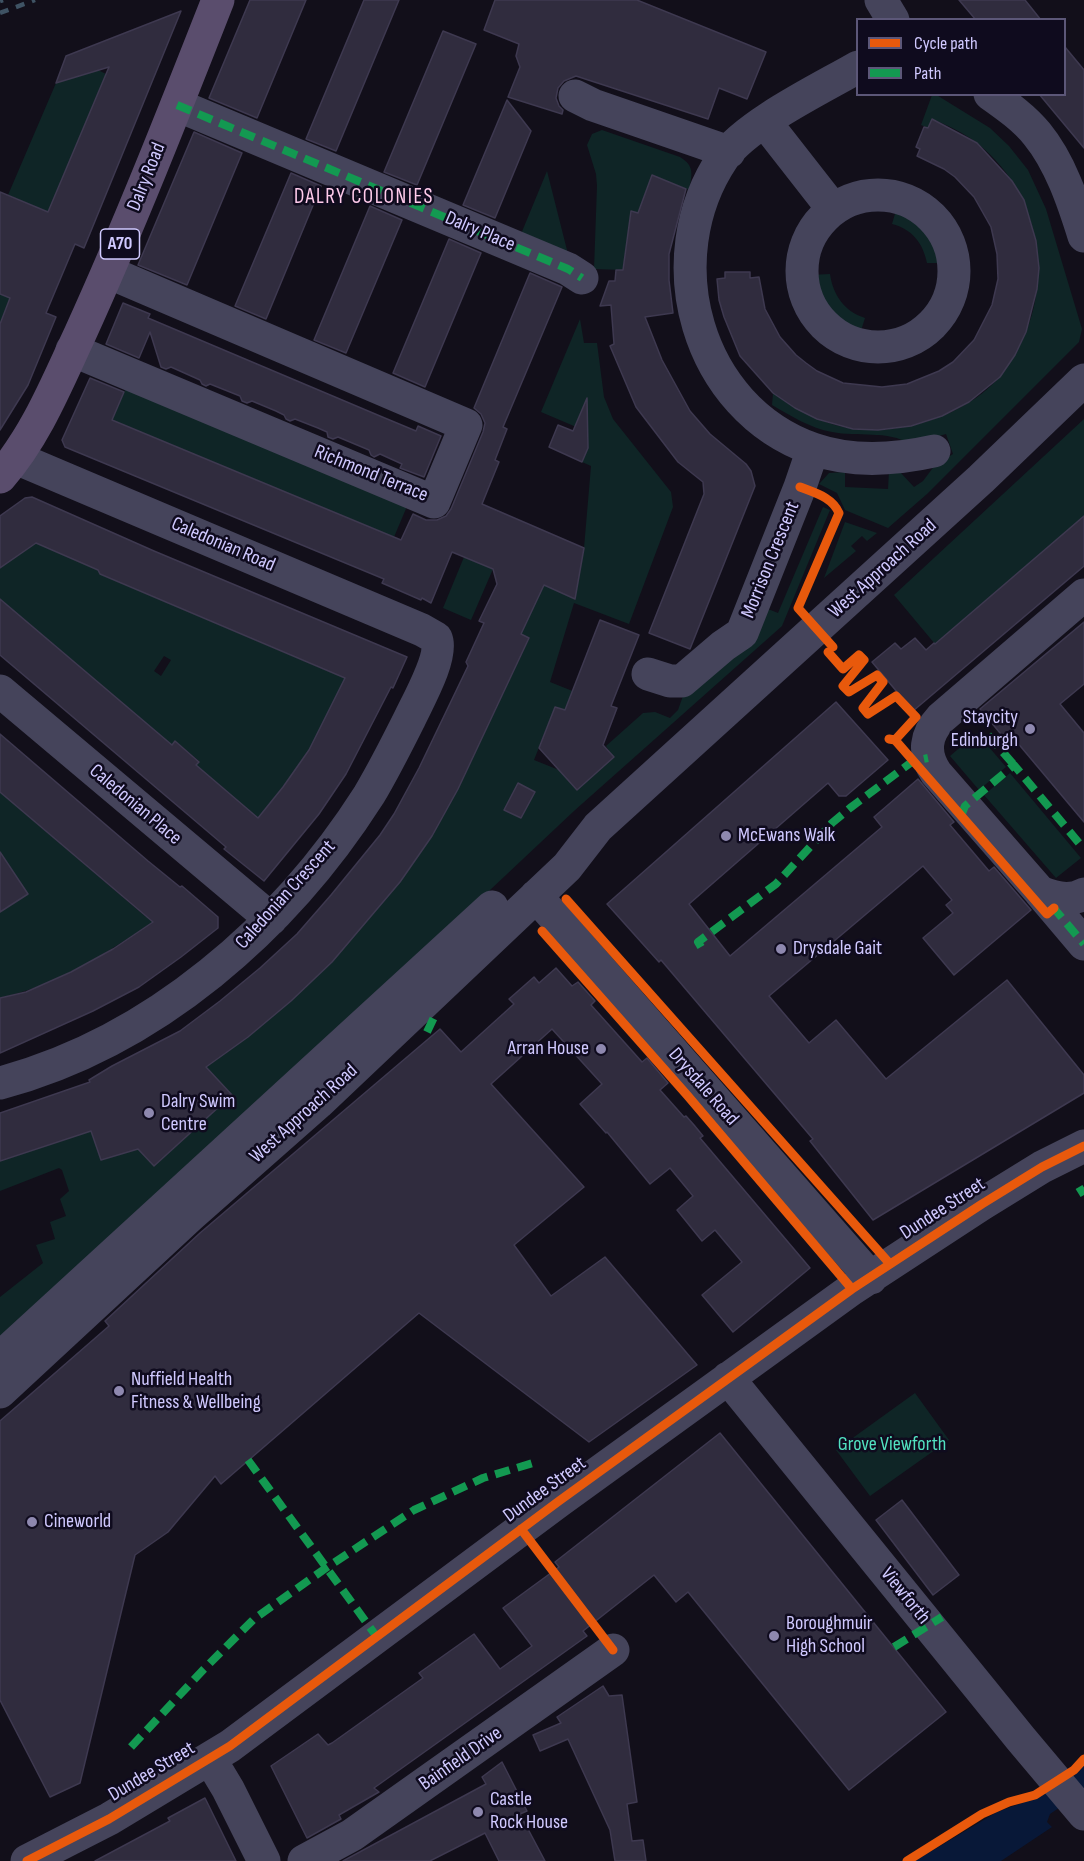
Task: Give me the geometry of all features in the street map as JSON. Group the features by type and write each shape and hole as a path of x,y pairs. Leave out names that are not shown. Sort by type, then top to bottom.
{"main road":[{"name":"Dalry Road","path":"8,467 40,417 108,273 218,0"}],"street":[{"path":"881,0 892,18"},
{"path":"856,68 765,122 729,152 710,183 694,232 690,271 696,320 717,368 727,384 744,404 775,430 813,449 844,457 904,458 934,451"},
{"path":"575,96 593,105 729,152"},
{"path":"993,96 1019,116 1043,142 1066,187 1084,236"},
{"name":"Dalry Place","path":"177,105 568,270 582,278"},
{"path":"765,122 833,209"},
{"path":"885,195 916,205 939,226 952,255 953,286 940,316 924,332 894,346 872,347 840,337 830,331 815,315 802,284 802,260 809,237 816,226 833,209 863,196 885,195"},
{"name":"Richmond Terrace","path":"72,350 434,502 466,425 108,273"},
{"name":"West Approach Road","path":"0,1392 190,1216 318,1103 567,867 598,827 973,487 1084,381"},
{"name":"Morrison Crescent","path":"648,674 670,681 682,681 742,633 800,488 813,449"},
{"name":"Caledonian Road","path":"8,467 429,633"},
{"path":"1084,595 933,726 927,742 928,758 936,773 1084,944"},
{"name":"Caledonian Crescent","path":"0,1083 38,1072 72,1058 151,1016 228,959 271,919 340,835 382,772 416,705 436,656 437,640 429,633"},
{"name":"Caledonian Place","path":"0,691 271,919"},
{"name":"West Approach Road","path":"0,1358 521,880 555,854 598,827"},
{"path":"1040,892 1064,898 1084,894"},
{"name":"Drysdale Road","path":"536,896 871,1278"},
{"name":"Dundee Street","path":"34,1860 210,1759 273,1715 728,1378 982,1204 1042,1167 1084,1146"},
{"name":"Viewforth","path":"728,1378 1084,1814"},
{"name":"Bainfield Drive","path":"304,1861 352,1835 613,1650"},
{"path":"210,1759 228,1789 264,1861"}],"green space":[{"path":"98,70 106,74 41,230 36,207 8,195 56,83"},
{"path":"932,96 938,96 990,128 1009,146 1028,170 1046,209 1082,329 1079,342 927,494 888,528 845,510 837,493 819,484 829,473 845,472 845,487 888,489 889,471 900,472 914,487 923,481 935,465 953,454 946,434 910,444 892,437 824,430 801,421 772,405 773,393 807,414 824,421 863,430 906,426 950,413 987,390 1001,375 1019,347 1031,317 1037,285 1037,254 1031,223 1019,193 1001,166 967,136 932,119 928,128 921,125"},
{"path":"602,130 680,157 685,160 691,171 689,190 652,175 638,213 631,211 623,270 594,269 597,186 596,174 587,145 592,134"},
{"path":"547,171 568,254 521,234"},
{"path":"897,207 915,215 930,228 940,244 945,263 927,263 923,249 916,238 905,229 892,224"},
{"path":"830,274 834,289 845,307 865,318 859,337 832,322 818,305 811,286 810,275"},
{"path":"0,294 11,298 0,324"},
{"path":"580,319 584,343 597,343 604,397 613,419 671,492 673,507 629,624 574,603 550,682 585,696 578,715 555,707 534,760 559,770 577,790 613,757 606,746 643,713 655,712 670,718 678,710 684,693 763,607 778,613 823,507 830,510 782,626 574,811 285,1083 0,1343 0,1297 43,1263 36,1245 55,1239 50,1222 66,1216 60,1199 69,1191 62,1170 59,1168 0,1191 0,1161 91,1131 101,1160 138,1149 154,1166 232,1095 206,1067 248,1037 291,1001 458,789 529,639 521,634 544,585 575,599 584,548 591,466 582,462 588,448 588,432 541,412"},
{"path":"128,383 408,504 394,537 112,420"},
{"path":"1084,419 1084,516 935,644 894,595"},
{"path":"845,522 877,533 867,541 862,536 851,546 856,551 824,578"},
{"path":"36,543 98,570 100,574 330,672 336,668 350,668 309,750 255,822 196,765 199,761 175,741 172,745 0,599 0,568","holes":["164,656 171,660 161,676 154,671"]},
{"path":"464,557 493,569 471,620 443,608"},
{"path":"977,733 1006,767 979,790 950,756"},
{"path":"1010,773 1081,858 1056,878 984,795"},
{"path":"0,792 146,917 151,917 153,922 99,957 61,977 0,998"},
{"name":"Grove Viewforth","path":"915,1393 949,1440 870,1496 836,1450"}],"water":[{"path":"1084,1765 1084,1791 1050,1814 1047,1822 1052,1827 1001,1861 915,1861 997,1812 1036,1798 1073,1775"}],"building":[{"path":"250,0 306,0 257,118 209,98"},
{"path":"364,0 399,0 336,151 306,139"},
{"path":"495,0 637,0 766,52 747,99 719,88 708,119 576,76 564,81 558,88 556,98 563,110 562,114 508,97 520,67 516,56 519,44 484,30"},
{"path":"959,0 1025,0 1039,18 974,18"},
{"path":"181,11 84,248 75,244 46,313 56,317 28,385 0,430 0,324 10,298 0,294 0,192 48,212 109,67 56,83 66,56"},
{"path":"443,31 476,44 417,185 384,172"},
{"path":"1066,48 1084,70 1084,148 1041,96 1066,96"},
{"path":"507,100 531,131 495,218 463,205"},
{"path":"932,119 977,143 1012,181 1024,200 1036,241 1039,268 1037,289 1026,332 1015,355 1000,377 969,402 942,416 911,426 878,430 853,429 817,419 773,393 740,356 724,317 719,300 717,279 725,278 725,272 750,272 750,278 759,277 765,309 780,337 806,363 817,371 843,383 882,387 907,384 939,371 953,362 974,340 992,305 998,279 997,254 991,227 974,197 944,169 917,156 920,149 916,147 924,127 928,128"},
{"path":"194,132 242,153 187,285 138,265"},
{"path":"291,173 321,186 266,319 235,306"},
{"path":"652,175 686,189 669,254 673,313 645,317 662,360 690,411 710,434 746,464 751,471 755,486 690,649 649,633 704,494 703,482 678,462 636,407 610,346 614,344 611,305 600,306 609,281 615,281 616,270 623,270 631,211 638,213"},
{"path":"370,206 402,220 346,353 314,340"},
{"path":"449,239 481,253 425,387 393,373"},
{"path":"530,273 562,287 503,427 507,429 495,460 499,462 482,504 584,548 575,599 544,585 521,634 529,638 458,789 432,836 400,882 332,962 248,1037 206,1067 232,1095 154,1166 138,1149 101,1160 91,1131 0,1161 0,1113 90,1082 89,1080 112,1066 180,1031 260,968 297,934 331,895 380,835 419,768 468,666 466,662 484,623 479,621 497,584 493,569 452,552 431,603 422,598 421,600 382,583 384,579 65,447 62,440 90,378 124,392 112,420 401,540 413,514 426,520 437,520 446,516 451,509 483,432 485,423 481,414 474,408"},
{"path":"123,303 150,314 148,318 380,416 416,431 418,426 441,436 424,477 400,468 402,464 380,454 374,457 369,450 338,437 333,439 328,437 327,432 318,428 295,419 290,421 276,411 252,401 247,403 242,401 240,396 210,384 206,386 200,380 171,367 166,369 161,367 150,332 139,358 106,344"},
{"path":"587,398 588,448 582,462 549,447 558,425 573,431"},
{"path":"32,497 407,657 393,688 391,687 346,774 319,814 264,881 0,655 0,599 172,745 175,741 199,762 196,765 258,818 309,750 345,678 100,574 98,570 36,543 0,568 0,516 25,498"},
{"path":"1084,516 1084,566 913,711 872,662 895,643 901,649 915,638 926,650 935,644"},
{"path":"600,620 639,635 611,706 617,708 603,745 614,757 577,790 539,748 555,707 565,710"},
{"name":"Staycity Edinburgh","path":"1084,622 1084,684 1060,704 1084,733 1084,822 1016,741 1010,745 980,709"},
{"path":"836,702 888,760 846,796 839,796 828,783 689,904 730,956 882,827 874,817 918,779 954,822 950,825 989,871 994,867 1031,910 954,975 923,938 953,913 946,905 952,900 923,866 769,996 809,1043 836,1020 886,1079 1007,980 1084,1075 1084,1093 873,1220 810,1141 813,1139 661,960 659,962 607,904"},
{"path":"0,734 148,861 218,917 218,928 139,987 93,1011 0,1053 0,998 26,992 71,972 113,949 153,922 0,792"},
{"path":"518,783 535,792 521,818 504,810"},
{"path":"0,852 28,894 0,912"},
{"path":"556,968 572,986 578,982 595,1001 591,1005 642,1062 647,1058 668,1083 660,1090 694,1125 703,1136 700,1138 810,1268 733,1332 702,1295 742,1262 715,1230 702,1241 677,1210 693,1196 670,1168 650,1184 607,1132 580,1104 602,1084 552,1029 491,1084 584,1187 514,1245 551,1296 605,1257 697,1365 589,1442 419,1313 221,1484 215,1476 168,1532 135,1555 80,1783 50,1797 0,1700 0,1421 109,1326 105,1321 200,1233 440,1029 461,1052 514,1004 509,999 534,977 539,983"},
{"path":"720,1433 946,1712 849,1790 688,1592 676,1602 654,1575 583,1631 587,1636 374,1788 379,1792 339,1815 341,1819 307,1838 271,1766 318,1734 328,1745 332,1743 423,1678 419,1673 474,1634 500,1669 532,1646 503,1608 559,1567 555,1562"},
{"path":"902,1500 959,1575 933,1595 876,1520"},
{"path":"603,1686 609,1696 622,1695 637,1802 627,1804 632,1841 643,1840 646,1861 615,1861 610,1830 568,1739 540,1751 533,1735 561,1723 557,1717"},
{"name":"Castle Rock House","path":"502,1762 527,1811 520,1814 545,1861 499,1861 485,1833 430,1861 343,1861 486,1784 482,1777"},
{"path":"205,1798 236,1861 95,1861 170,1821 168,1818"}],"railway":[{"path":"0,13 35,0"}],"marked path":[{"path":"177,105 568,269 582,278"},
{"path":"988,735 1014,765"},
{"path":"701,947 698,942 776,884 832,823 850,808 913,761 928,758"},
{"path":"961,816 965,806 1014,765 1084,849"},
{"path":"1052,906 1084,944"},
{"path":"427,1032 436,1013"},
{"path":"1079,1187 1084,1195"},
{"path":"248,1460 377,1637"},
{"path":"131,1747 254,1619 326,1568 414,1510 483,1478 533,1463"},
{"path":"894,1647 942,1617"}],"cycle path":[{"path":"800,487 828,499 839,513 798,608 833,647"},
{"path":"828,652 843,669 859,655 864,660 843,686 849,692 877,675 883,682 863,708 868,714 896,696 916,717 895,740"},
{"path":"889,739 895,740 1047,914 1054,908"},
{"path":"566,899 890,1264"},
{"path":"542,931 687,1095 852,1289"},
{"path":"27,1861 109,1819 230,1746 559,1501 852,1289 1042,1167 1084,1146"},
{"path":"521,1529 613,1650"},
{"path":"907,1861 982,1814 1009,1802 1035,1795 1074,1770 1084,1759"}],"place":[{"name":"Staycity Edinburgh","path":"1030,729"},
{"name":"McEwans Walk","path":"726,836"},
{"name":"Drysdale Gait","path":"781,949"},
{"name":"Arran House","path":"601,1049"},
{"name":"Dalry Swim Centre","path":"149,1113"},
{"name":"Nuffield Health Fitness & Wellbeing","path":"119,1391"},
{"name":"Cineworld","path":"32,1522"},
{"name":"Boroughmuir High School","path":"774,1636"},
{"name":"Castle Rock House","path":"478,1812"}],"district":[{"name":"DALRY COLONIES","path":"364,198"}]}
